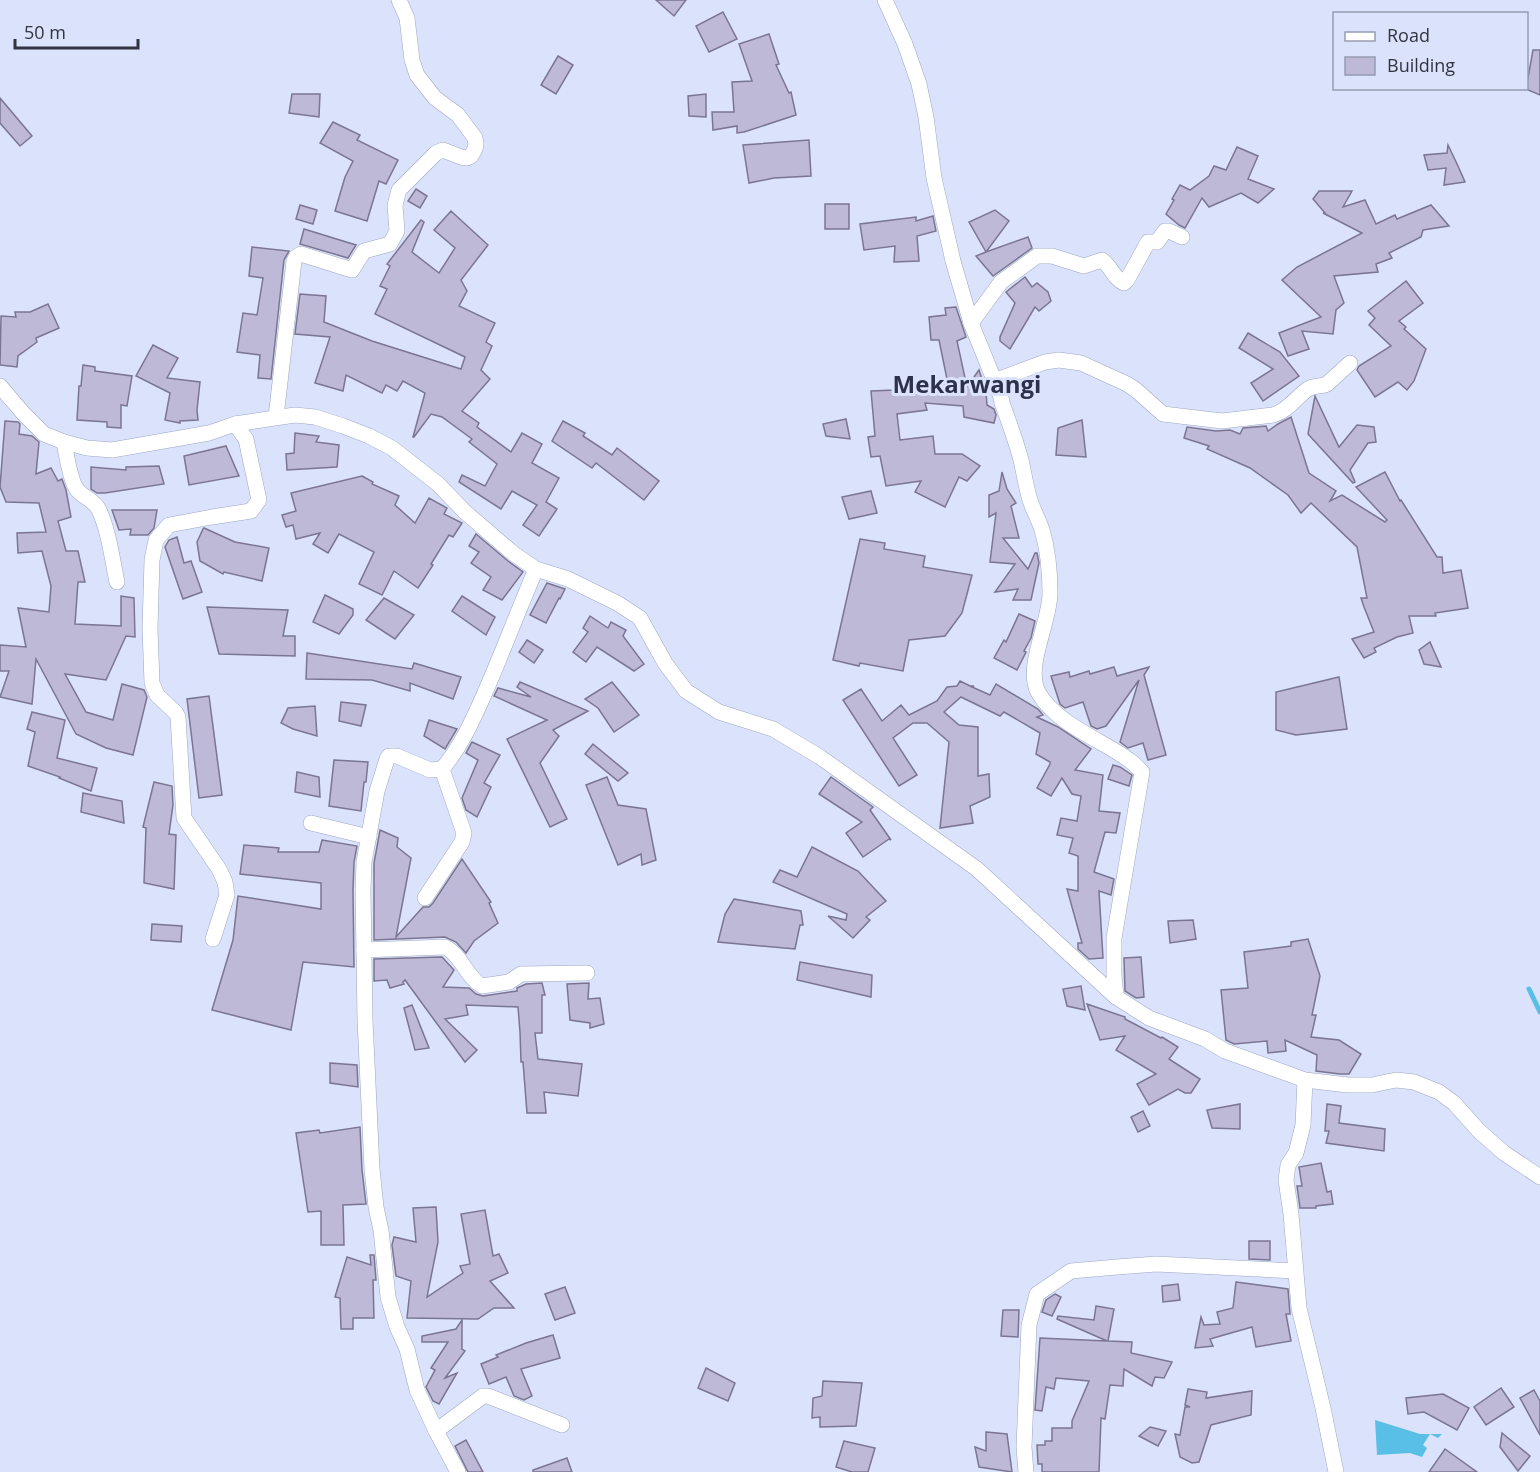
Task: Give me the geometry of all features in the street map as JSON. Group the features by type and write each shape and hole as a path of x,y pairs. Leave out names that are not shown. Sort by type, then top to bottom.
{"street":[{"path":"276,417 296,257 301,254 348,270 353,269 364,251 390,244 397,231 395,201 402,186 439,150 467,158 471,156 476,144 464,120 435,98 417,75 412,60 407,18 399,0"},
{"path":"885,0 905,44 919,84 934,178 952,261 971,323 1001,397 1019,454 1030,501 1042,529 1048,557 1050,595 1048,614 1034,672 1036,686 1050,708 1090,737 1130,761 1142,772 1114,938 1116,997"},
{"path":"971,323 1001,282 1037,256 1052,256 1084,266 1102,260 1118,280 1124,283 1148,242 1157,242 1165,231 1182,237"},
{"path":"994,381 1045,362 1059,360 1081,363 1136,390 1163,414 1222,421 1273,415 1280,412 1311,387 1323,387 1350,363"},
{"path":"0,386 44,434 87,448 112,450 199,435 236,424 295,414 315,417 369,436 392,448 438,484 465,512 514,554 537,569 568,579 617,603 640,618 665,663 686,691 719,712 773,729 820,757 977,869 1116,997 1149,1018 1205,1039 1225,1051 1305,1080 1348,1085 1372,1085 1396,1080 1414,1082 1439,1092 1454,1103 1479,1131 1504,1153 1540,1177"},
{"path":"213,939 227,889 219,869 184,818 178,717 157,695 152,683 150,628 152,560 156,540 168,525 251,511 259,500 246,439 236,424"},
{"path":"64,442 66,459 76,488 92,501 99,511 108,534 117,582"},
{"path":"458,1472 417,1390 407,1349 397,1327 388,1297 372,1168 365,1020 364,871 377,791 387,759 389,756 397,756 430,770 442,769 452,757 473,718 537,569"},
{"path":"424,898 464,836 442,769"},
{"path":"311,823 369,837"},
{"path":"364,950 445,946 482,986 509,982 521,974 586,973"},
{"path":"1305,1080 1303,1125 1296,1153 1288,1165 1286,1180 1299,1308 1336,1472"},
{"path":"1026,1472 1024,1447 1029,1325 1037,1294 1071,1271 1156,1264 1295,1271"},
{"path":"436,1431 483,1396 562,1425"}],"water":[{"path":"1375,1420 1420,1434 1430,1434 1423,1445 1427,1448 1422,1457 1410,1453 1377,1455"},
{"path":"1430,1434 1442,1434 1438,1438"}],"building":[{"path":"656,0 686,0 674,16"},
{"path":"723,12 737,39 709,52 696,26"},
{"path":"769,34 779,64 776,65 789,93 791,92 796,115 744,132 737,133 737,126 713,130 712,112 734,112 732,82 752,81 739,44"},
{"path":"1533,50 1540,50 1540,95 1528,90"},
{"path":"558,56 573,65 556,94 541,85"},
{"path":"292,94 320,94 319,117 289,113"},
{"path":"706,94 706,117 689,116 688,96"},
{"path":"0,98 32,136 20,146 0,123"},
{"path":"333,122 360,135 357,140 398,160 386,184 379,181 367,221 335,211 345,177 353,161 320,143"},
{"path":"809,140 811,176 774,178 749,183 743,145"},
{"path":"1448,145 1465,182 1444,185 1446,168 1428,170 1424,155 1447,153"},
{"path":"1237,147 1258,156 1248,179 1274,189 1258,203 1241,193 1209,207 1202,198 1185,228 1166,214 1180,185 1190,190 1209,176 1214,166 1226,170"},
{"path":"416,189 427,196 420,208 408,201"},
{"path":"1319,191 1352,191 1343,207 1365,200 1376,224 1395,215 1397,219 1431,205 1449,226 1423,230 1421,237 1389,253 1392,258 1376,264 1378,272 1334,276 1344,303 1336,310 1333,334 1302,331 1309,349 1288,356 1279,333 1321,317 1282,280 1297,267 1362,233 1323,213 1325,213 1313,199"},
{"path":"825,204 849,204 849,229 825,229"},
{"path":"300,205 317,210 313,224 296,219"},
{"path":"995,210 1009,221 986,252 969,222"},
{"path":"451,211 488,245 461,280 467,291 459,306 495,323 486,342 492,346 481,370 490,379 462,411 479,423 477,427 511,452 522,433 542,444 532,463 559,478 546,502 557,509 539,536 523,525 537,505 512,491 501,509 459,482 462,475 485,486 497,464 469,442 472,439 442,417 431,414 413,437 425,393 403,381 397,391 386,385 382,393 346,375 343,391 315,383 330,337 295,334 300,294 326,296 324,322 372,341 461,369 465,357 375,314 387,289 380,286 390,266 387,264 421,220 424,222 412,252 439,273 455,248 434,230"},
{"path":"933,216 936,231 917,236 919,261 894,262 895,246 864,250 860,224 916,217 916,221"},
{"path":"304,229 356,245 348,258 300,244"},
{"path":"1028,237 1032,248 993,276 976,256"},
{"path":"252,247 289,251 284,260 271,379 258,378 260,355 237,352 243,313 257,315 263,278 249,276"},
{"path":"1025,277 1032,287 1037,283 1048,292 1051,301 1039,311 1035,307 1010,349 1000,341 1015,303 1006,292"},
{"path":"1406,281 1423,303 1399,321 1406,327 1404,329 1426,349 1414,381 1407,390 1398,382 1375,397 1357,370 1359,366 1391,346 1369,325 1375,318 1368,311"},
{"path":"48,304 59,328 36,338 37,342 18,356 17,367 0,365 1,316 16,317 15,312 30,312"},
{"path":"956,307 966,337 957,341 967,387 979,370 986,392 987,405 994,409 996,415 994,423 964,417 963,406 925,403 927,410 897,414 900,440 933,436 935,454 962,454 980,466 967,481 959,477 945,507 915,492 921,481 886,486 880,456 871,457 868,437 875,436 871,391 948,384 939,340 931,340 929,317 946,315 945,308"},
{"path":"1248,333 1280,352 1299,376 1263,401 1251,383 1273,369 1239,348"},
{"path":"153,345 178,358 167,378 200,382 198,420 180,421 180,423 165,420 170,393 136,376"},
{"path":"83,365 95,367 95,371 132,376 127,406 121,405 121,428 107,427 107,422 77,420"},
{"path":"1315,396 1339,447 1357,425 1374,427 1376,442 1368,443 1350,470 1355,482 1353,483 1308,434"},
{"path":"1291,417 1309,473 1336,491 1330,501 1342,495 1385,522 1387,520 1356,487 1385,472 1400,501 1437,557 1442,557 1443,573 1461,570 1468,608 1435,613 1436,616 1409,616 1413,633 1397,637 1374,648 1376,652 1364,658 1352,639 1374,632 1361,598 1367,598 1357,547 1311,503 1301,513 1288,495 1250,468 1207,449 1209,446 1184,438 1187,427 1216,431 1230,430 1240,434 1243,428 1266,426 1268,431"},
{"path":"846,419 850,439 826,436 823,424"},
{"path":"1082,420 1086,457 1056,455 1058,428"},
{"path":"5,421 18,422 20,424 19,434 32,436 39,442 36,474 51,468 58,481 62,479 66,490 71,517 58,521 66,551 78,551 85,582 78,582 75,624 121,626 121,596 134,598 135,637 126,636 106,680 65,674 86,712 113,720 122,684 144,690 147,697 133,755 106,748 76,734 36,659 32,704 0,697 9,671 0,671 0,645 26,647 18,608 49,612 51,586 42,551 18,553 17,533 46,532 39,503 6,502 0,487"},
{"path":"563,421 585,433 583,436 612,455 617,448 659,481 644,500 596,463 592,468 552,441"},
{"path":"295,433 319,436 316,442 339,445 337,467 287,470 286,454 294,453"},
{"path":"226,446 239,476 189,485 184,456"},
{"path":"159,466 164,484 105,493 97,493 91,489 91,467 126,470 126,467"},
{"path":"1002,472 1007,489 1016,503 1011,506 1019,538 1003,538 1028,569 1037,553 1039,563 1031,600 1013,600 1018,589 995,592 1015,564 990,562 996,513 989,517 989,495 999,491"},
{"path":"362,476 373,482 372,484 399,496 395,505 415,523 429,498 447,508 444,514 462,523 453,537 449,535 418,588 394,571 382,595 359,584 374,552 339,534 328,553 313,544 320,533 296,539 293,525 286,527 282,515 296,511 291,493"},
{"path":"871,491 877,513 849,519 842,497"},
{"path":"112,510 157,510 154,528 148,535 130,535 131,529 119,530"},
{"path":"204,528 235,542 269,548 262,581 224,572 223,574 200,561 197,542"},
{"path":"476,534 523,572 502,600 483,590 491,577 471,563 479,552 469,546"},
{"path":"177,537 184,563 191,561 202,592 183,599 165,547 169,540"},
{"path":"860,539 885,543 884,549 925,556 923,567 972,575 962,613 945,636 909,640 903,671 860,663 859,666 833,660"},
{"path":"547,583 565,589 546,623 530,615"},
{"path":"325,595 353,609 353,615 339,634 313,622"},
{"path":"462,596 495,617 486,635 452,611"},
{"path":"384,598 414,615 395,639 366,620"},
{"path":"207,607 288,610 283,636 295,636 295,656 219,654"},
{"path":"1019,614 1035,621 1031,638 1024,651 1026,652 1017,670 994,658 1004,640 1006,642"},
{"path":"590,616 608,628 611,622 626,630 623,636 644,664 634,671 597,647 586,662 573,652 588,632 583,628"},
{"path":"527,640 543,650 534,663 519,652"},
{"path":"1430,642 1441,667 1424,664 1419,650"},
{"path":"307,653 412,669 414,663 461,677 453,699 410,683 410,691 372,680 306,679"},
{"path":"1114,667 1117,676 1149,667 1144,675 1166,755 1148,760 1143,743 1128,748 1120,742 1139,680 1106,726 1097,729 1091,726 1083,702 1065,708 1060,704 1051,676 1069,672 1070,677"},
{"path":"1339,677 1347,729 1296,735 1276,730 1276,692"},
{"path":"960,681 990,695 996,684 1038,709 1043,715 1037,717 1058,727 1091,749 1075,770 1103,775 1099,811 1120,813 1116,833 1105,832 1094,872 1114,879 1111,895 1099,891 1103,958 1089,959 1078,949 1078,943 1082,943 1067,889 1078,891 1078,856 1069,853 1073,838 1057,835 1061,818 1077,821 1081,796 1072,794 1062,778 1051,796 1037,788 1050,764 1036,754 1040,733 1004,712 1000,716 961,697 944,712 959,725 978,727 978,776 989,774 990,797 970,806 973,823 940,828 949,742 927,723 913,723 893,738 917,775 899,786 843,700 861,689 882,721 901,705 909,715 937,701 947,687 957,686"},
{"path":"520,682 588,711 553,730 559,736 540,763 567,819 550,827 507,739 547,720 494,696 498,688 531,697 517,687"},
{"path":"612,682 639,715 614,732 598,708 585,699"},
{"path":"209,696 222,795 199,798 187,699"},
{"path":"341,702 366,705 361,726 339,721"},
{"path":"315,706 317,736 281,723 288,708"},
{"path":"32,712 65,720 57,758 97,768 91,791 28,766 35,732 27,729"},
{"path":"429,720 457,729 445,749 424,736"},
{"path":"472,742 500,755 484,783 491,787 477,817 466,810 462,798 478,760 466,753"},
{"path":"593,744 628,773 618,781 585,754"},
{"path":"334,760 368,762 361,811 329,806"},
{"path":"1113,765 1132,775 1129,786 1108,779"},
{"path":"297,772 319,777 320,797 295,792"},
{"path":"607,777 618,805 646,809 656,860 642,865 641,854 618,865 586,785"},
{"path":"831,777 873,807 870,810 891,840 889,839 863,857 846,833 862,822 819,794"},
{"path":"154,782 172,786 173,805 169,834 176,835 174,889 144,883 146,828 143,827"},
{"path":"83,793 122,801 124,823 81,812"},
{"path":"380,830 398,838 397,847 411,858 396,937 423,907 429,907 433,903 462,859 491,902 489,903 498,923 474,941 466,953 456,942 445,937 374,940 374,863"},
{"path":"322,840 357,846 353,890 354,967 303,962 291,1030 212,1010 233,940 238,896 321,909 321,883 240,874 244,845 279,848 278,852 319,852"},
{"path":"812,847 858,871 886,901 866,917 870,920 853,938 828,916 846,920 847,914 773,882 780,870 797,877"},
{"path":"734,899 801,911 803,925 800,925 795,949 718,942 725,914"},
{"path":"1193,920 1196,939 1170,943 1168,921"},
{"path":"152,924 182,926 181,942 151,940"},
{"path":"1308,939 1320,976 1312,1015 1316,1015 1311,1037 1339,1040 1361,1054 1349,1074 1316,1071 1317,1055 1285,1040 1286,1051 1268,1053 1267,1041 1234,1044 1226,1040 1221,990 1248,988 1244,952 1291,946 1291,942"},
{"path":"442,957 454,970 443,987 469,988 483,996 517,991 517,988 526,984 542,983 545,995 542,995 542,1033 535,1033 538,1059 582,1064 578,1096 544,1092 546,1113 527,1113 518,1007 466,1005 468,1015 445,1019 477,1050 465,1062 405,980 404,984 390,988 387,980 374,981 374,959"},
{"path":"1141,957 1144,997 1136,998 1125,991 1124,958"},
{"path":"800,962 872,975 871,997 797,980"},
{"path":"589,983 588,999 600,998 604,1024 590,1028 590,1023 570,1020 567,984"},
{"path":"1081,986 1085,1010 1067,1006 1063,989"},
{"path":"1087,1004 1125,1017 1178,1047 1169,1059 1200,1079 1191,1093 1178,1089 1149,1105 1137,1084 1156,1074 1116,1050 1125,1036 1100,1040"},
{"path":"412,1005 429,1048 415,1050 404,1008"},
{"path":"330,1063 357,1065 358,1087 330,1083"},
{"path":"1240,1104 1240,1129 1212,1128 1207,1110"},
{"path":"1327,1104 1341,1106 1339,1123 1385,1129 1384,1151 1326,1143 1329,1131 1325,1131"},
{"path":"1143,1111 1150,1126 1138,1132 1131,1117"},
{"path":"360,1127 366,1204 343,1205 344,1245 321,1245 321,1211 308,1212 296,1133 319,1130 320,1133"},
{"path":"1321,1163 1327,1192 1331,1191 1333,1204 1316,1206 1316,1208 1300,1208 1297,1186 1302,1186 1299,1167"},
{"path":"436,1207 438,1242 427,1297 463,1273 460,1266 470,1264 461,1214 485,1210 493,1256 499,1254 508,1273 490,1281 514,1308 494,1308 478,1319 407,1318 411,1281 396,1276 392,1245 394,1237 416,1242 413,1208"},
{"path":"1249,1241 1270,1241 1270,1260 1249,1259"},
{"path":"370,1255 374,1255 376,1280 373,1280 374,1318 353,1318 353,1329 341,1329 340,1298 335,1297 347,1257 371,1265"},
{"path":"1236,1282 1288,1289 1290,1314 1286,1314 1291,1341 1256,1347 1252,1327 1210,1339 1213,1346 1195,1348 1201,1317 1204,1325 1220,1324 1217,1312 1233,1308"},
{"path":"1178,1284 1180,1300 1163,1302 1162,1286"},
{"path":"565,1287 575,1313 555,1320 545,1294"},
{"path":"1055,1294 1061,1297 1052,1316 1042,1312 1046,1300"},
{"path":"1096,1306 1114,1309 1108,1341 1132,1342 1131,1353 1172,1362 1164,1378 1155,1377 1152,1386 1124,1369 1123,1386 1110,1385 1105,1419 1101,1418 1099,1472 1042,1472 1042,1464 1038,1464 1037,1445 1045,1445 1045,1441 1052,1441 1052,1428 1072,1428 1072,1421 1089,1381 1056,1378 1054,1389 1046,1387 1042,1411 1035,1410 1040,1338 1107,1341 1057,1319 1058,1316 1094,1320"},
{"path":"1003,1310 1019,1310 1018,1337 1001,1336"},
{"path":"462,1320 462,1349 465,1351 445,1378 457,1373 439,1404 433,1401 426,1387 435,1370 431,1368 448,1342 422,1342 422,1336 456,1329"},
{"path":"553,1335 560,1358 521,1369 532,1396 524,1400 514,1396 506,1377 489,1384 481,1364 498,1357 496,1355"},
{"path":"706,1368 735,1383 728,1401 698,1388"},
{"path":"823,1381 862,1383 856,1426 820,1427 820,1417 812,1418 813,1398 822,1396"},
{"path":"1501,1388 1514,1407 1486,1425 1474,1407"},
{"path":"1188,1389 1207,1392 1206,1398 1252,1391 1251,1415 1211,1425 1199,1462 1192,1463 1180,1457 1175,1434 1180,1435 1185,1407 1190,1407 1185,1405"},
{"path":"1534,1390 1540,1401 1540,1435 1520,1398"},
{"path":"1443,1394 1469,1408 1457,1430 1424,1412 1408,1414 1406,1398"},
{"path":"1150,1427 1166,1431 1158,1446 1139,1436"},
{"path":"986,1432 1007,1434 1012,1472 979,1467 975,1447 986,1451"},
{"path":"1502,1433 1530,1456 1518,1471 1500,1447"},
{"path":"466,1440 483,1472 468,1472 455,1446"},
{"path":"844,1441 875,1448 868,1472 852,1472 836,1467"},
{"path":"1445,1449 1477,1472 1429,1472"},
{"path":"567,1458 572,1472 533,1472 533,1470"}],"waterway":[{"path":"1529,989 1540,1012"}],"district":[{"name":"Mekarwangi","path":"967,383"}]}
